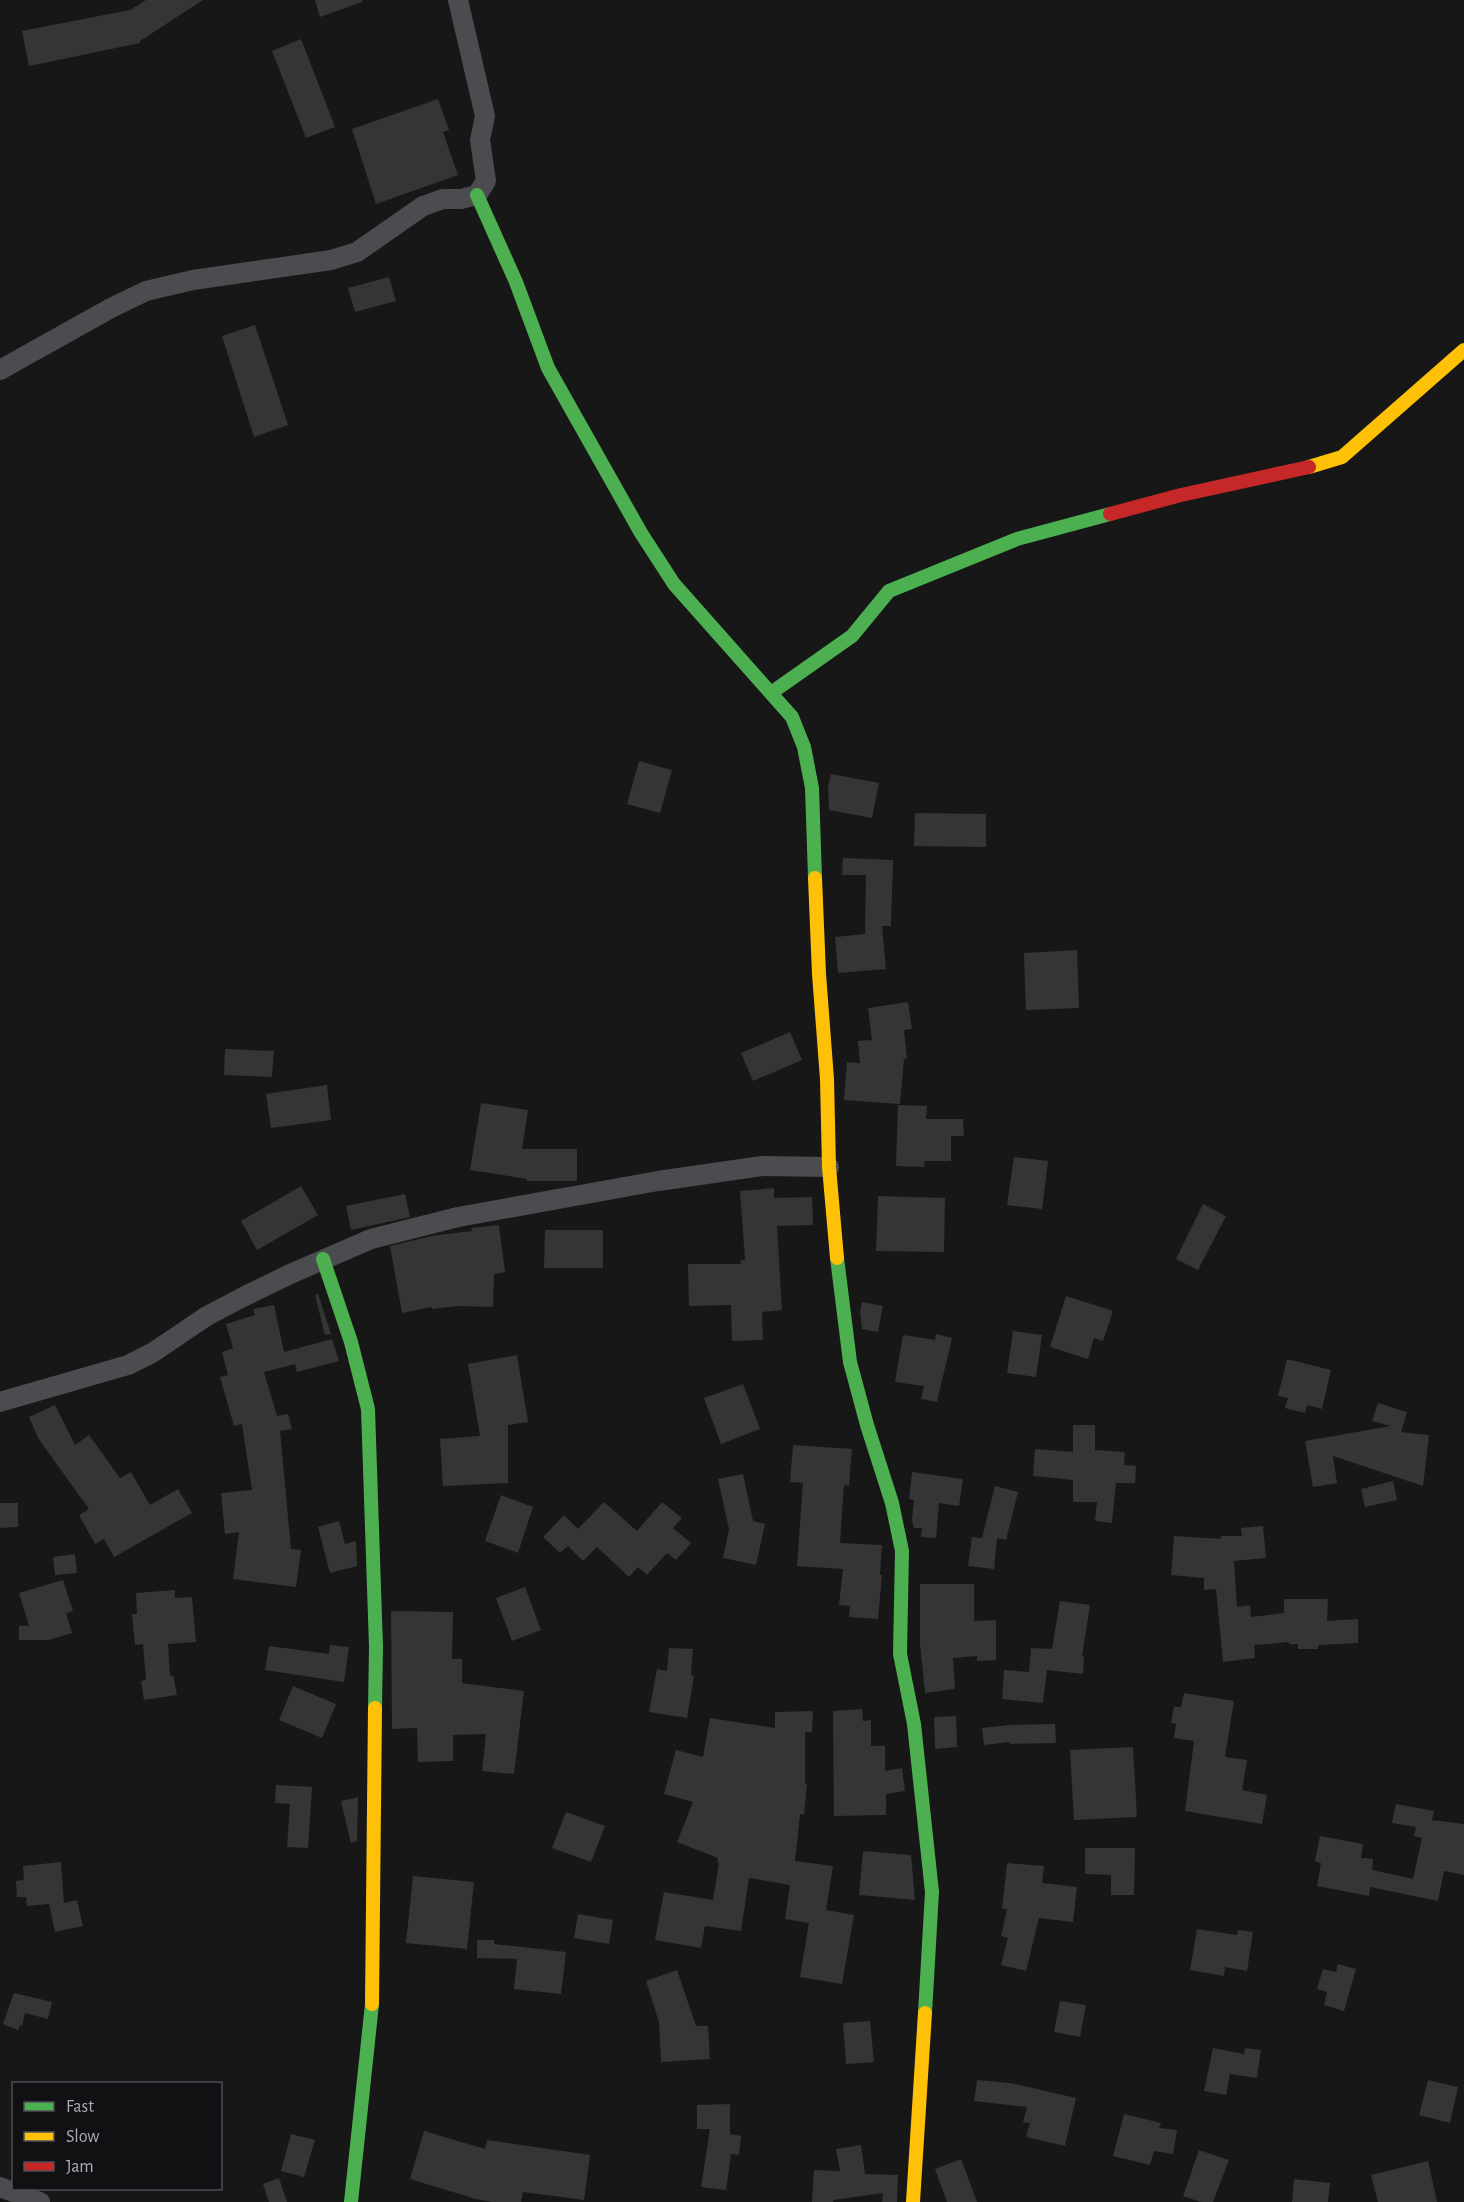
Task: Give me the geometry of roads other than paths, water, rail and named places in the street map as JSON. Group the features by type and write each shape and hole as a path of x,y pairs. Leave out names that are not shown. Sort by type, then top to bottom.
{"street":[{"path":"0,370 146,291 192,280 331,260 357,252 423,207 443,199 461,199 477,195 486,181 480,140 485,116 458,0"},
{"path":"477,195 516,282 548,368 641,533 674,584 792,717 804,747 812,788 819,974 827,1079 829,1167 839,1285 850,1362 892,1503 902,1551 900,1654 915,1724 932,1892 913,2202"},
{"path":"771,693 852,636 889,591 1017,539 1181,495 1312,466 1342,457 1464,350"},
{"path":"4,1396 129,1365 243,1296 371,1239 458,1217 647,1183 762,1166 829,1167"},
{"path":"323,1259 351,1342 368,1409 376,1647 372,2019 351,2202"},
{"path":"0,2187 40,2202"}]}
